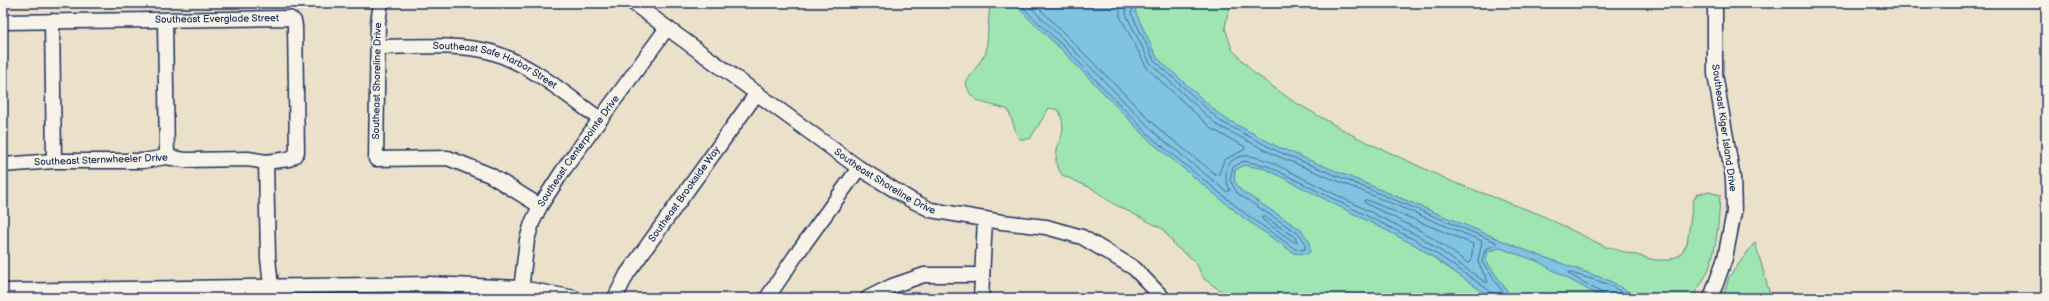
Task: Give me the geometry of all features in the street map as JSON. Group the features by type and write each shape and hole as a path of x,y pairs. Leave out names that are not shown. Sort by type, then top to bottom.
{"street":[{"name":"Southeast Shoreline Drive","path":"381,3 378,22 376,159 448,158 490,175 540,206"},
{"name":"Southeast Shoreline Drive","path":"633,3 859,168 931,210 1046,227 1082,237 1134,268 1163,298"},
{"name":"Southeast Kiger Island Drive","path":"1711,297 1725,258 1734,212 1733,178 1716,74 1715,3"},
{"name":"Southeast Everglade Street","path":"3,22 289,18 294,21 295,26 296,152 294,156"},
{"path":"165,20 167,157"},
{"path":"52,21 54,161"},
{"name":"Southeast Centerpointe Drive","path":"521,293 527,240 532,223 540,206 600,119 667,28"},
{"name":"Southeast Safe Harbor Street","path":"378,47 433,47 490,52 527,68 600,119"},
{"name":"Southeast Brookside Way","path":"615,298 627,274 757,93"},
{"name":"Southeast Sternwheeler Drive","path":"3,165 54,161 143,161 167,157 185,160 248,159 266,162 289,159 294,156"},
{"path":"266,162 268,258 271,286"},
{"path":"767,298 796,254 859,168"},
{"path":"981,298 985,219"},
{"path":"868,298 892,286 924,275 982,275"},
{"path":"3,291 430,284 575,298"}],"green space":[{"path":"990,3 1013,3 1061,49 1150,141 1244,218 1294,253 1309,252 1309,241 1301,230 1240,190 1234,180 1235,170 1244,165 1266,169 1417,246 1492,298 1231,298 1204,279 1195,261 1176,247 1163,229 1112,203 1093,189 1062,175 1057,166 1056,160 1063,126 1059,110 1049,108 1030,139 1019,139 1008,110 981,102 972,95 968,90 966,82 986,53"},
{"path":"1141,3 1235,3 1228,12 1225,28 1232,49 1253,72 1291,100 1354,136 1453,182 1539,214 1606,247 1655,260 1669,260 1680,255 1687,244 1693,201 1697,194 1709,192 1720,195 1715,243 1711,262 1706,275 1692,298 1639,298 1610,281 1527,251 1278,147 1222,117 1157,58 1134,11"},
{"path":"1755,242 1769,291 1773,298 1723,298 1729,277"},
{"path":"1500,248 1537,261 1603,298 1512,298 1486,261 1488,251"}],"water":[{"path":"1013,3 1141,3 1135,11 1157,58 1222,117 1278,147 1527,251 1610,281 1639,298 1603,298 1537,261 1500,248 1488,251 1486,261 1512,298 1492,298 1417,246 1266,169 1245,165 1235,170 1234,180 1240,190 1301,230 1309,241 1310,252 1306,254 1294,253 1244,218 1150,141 1061,49"}]}
